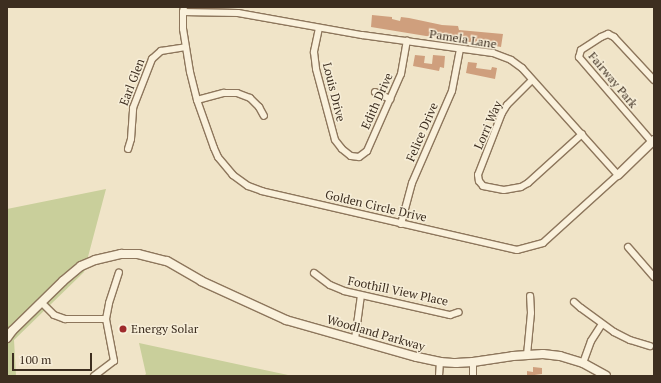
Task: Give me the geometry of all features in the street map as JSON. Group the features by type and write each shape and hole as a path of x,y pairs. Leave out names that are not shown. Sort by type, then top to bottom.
{"street":[{"name":"Pamela Lane","path":"183,9 238,13 279,19 319,28 493,53 511,60 532,80 618,175"},
{"name":"Golden Circle Drive","path":"183,9 186,47 197,100 218,157 233,175 248,186 262,191 401,224 517,250 524,250 543,243 653,141"},
{"name":"Louis Drive","path":"319,28 314,52 316,69 335,140 342,149 351,156"},
{"name":"Fairway Park","path":"653,141 578,57 581,50 608,34 614,37 654,80"},
{"name":"Edith Drive","path":"351,156 359,157 367,151 401,74 407,41"},
{"name":"Earl Glen","path":"128,149 131,139 133,108 152,59 161,52 186,47"},
{"name":"Felice Drive","path":"401,224 412,183 452,91 460,49"},
{"name":"Lorri Way","path":"532,80 507,105 502,113 478,175 479,181 483,186 504,190 521,187 528,183 582,134"},
{"path":"375,92 390,99"},
{"path":"197,100 224,93 237,93 250,98 260,107 264,116"},
{"path":"628,247 654,277"},
{"name":"Woodland Parkway","path":"7,338 41,302 81,266 95,260 121,254 138,254 166,260 201,281 286,320 440,362 473,362 527,355 560,356 583,363 606,376"},
{"path":"94,376 114,361 106,319 109,303 119,273"},
{"name":"Foothill View Place","path":"314,273 330,285 344,291 450,315 459,312"},
{"path":"355,339 361,295"},
{"path":"527,355 531,313 530,296"},
{"path":"41,302 54,315 65,319 106,319"},
{"path":"574,302 602,324 630,340 650,346"},
{"path":"583,363 591,341 602,324"},
{"path":"439,376 440,362"},
{"path":"473,362 473,376"}],"green space":[{"path":"106,189 84,272 14,340 16,376 7,376 7,209"},
{"path":"139,343 288,375 144,376 146,374"}],"building":[{"path":"372,15 392,17 392,19 400,21 401,17 442,25 458,26 459,30 503,34 501,47 451,39 451,36 426,36 371,27"},
{"path":"415,55 425,56 424,63 432,64 433,55 445,56 444,68 440,67 439,71 413,66"},
{"path":"468,62 477,63 476,68 491,70 492,67 497,68 495,79 466,73"},
{"path":"533,367 542,368 542,374 527,376 527,371 533,372"}],"place":[{"name":"Energy Solar","path":"123,329"}]}
